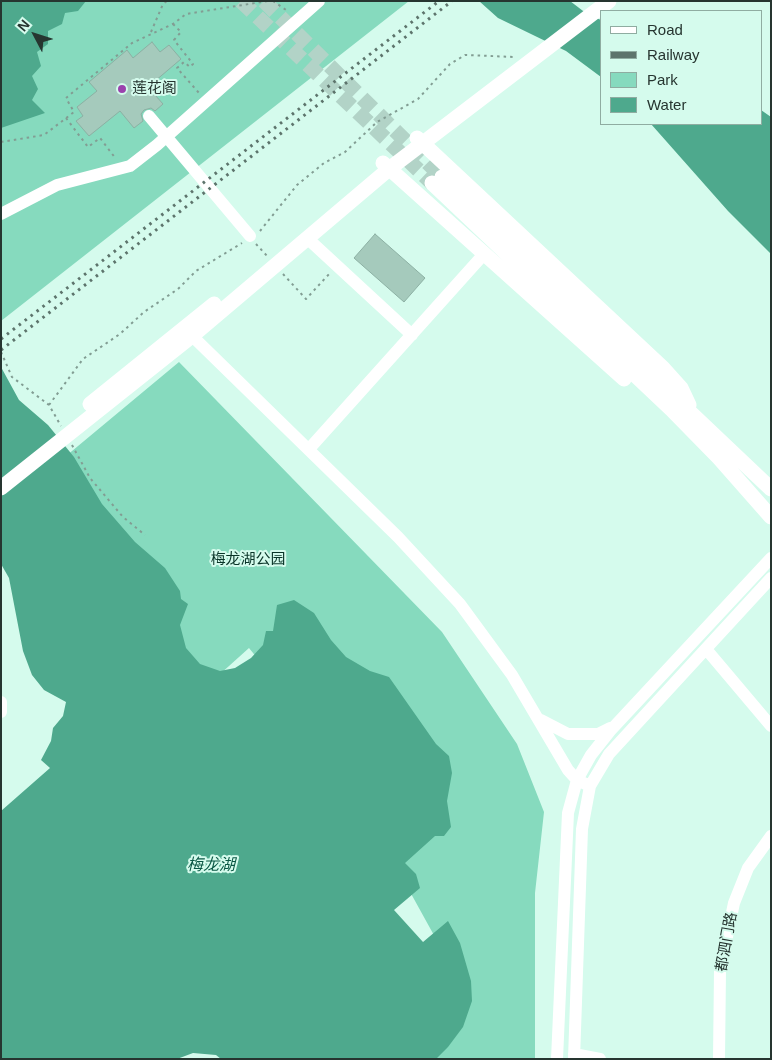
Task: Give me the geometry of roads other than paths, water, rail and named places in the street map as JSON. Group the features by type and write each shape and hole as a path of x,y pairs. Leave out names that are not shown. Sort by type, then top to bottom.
{"main road":[{"path":"188,332 386,166 598,5"},
{"path":"420,140 525,57 544,46"},
{"path":"420,140 663,368 681,388 694,415"},
{"path":"1,488 66,430 307,238 386,166"},
{"path":"386,166 664,415 699,438"},
{"path":"771,489 694,415 437,180 699,438 771,517"},
{"path":"1,475 66,430"}],"street":[{"path":"7,211 56,185 130,166 319,1"},
{"path":"149,116 250,237"},
{"path":"307,238 412,335"},
{"path":"309,449 484,254"},
{"path":"188,332 398,537 460,604 512,675 568,770 576,780 590,786"},
{"path":"557,1059 568,813 576,780 591,755 617,724 771,558"},
{"path":"600,1059 574,1056 582,829 590,786 609,754 771,578"},
{"path":"706,649 771,726"},
{"path":"1,702 1,712"},
{"path":"539,718 568,734 584,736 598,734 617,724"},
{"name":"都泗门路","path":"719,1059 720,970 734,903 748,868 771,836"}],"water":[{"path":"1,1 86,1 78,11 65,13 62,24 48,31 48,44 37,52 41,66 32,76 38,89 32,100 45,113 1,128"},
{"path":"479,1 570,1 587,14 600,20 600,76 566,51 498,18"},
{"path":"762,111 771,117 771,254 728,211 652,125 762,125"},
{"name":"梅龙湖","path":"1,367 19,400 48,425 74,457 102,504 135,542 165,568 180,591 181,599 188,604 180,625 186,648 200,664 220,671 235,668 251,658 263,645 266,631 273,631 277,605 294,600 314,613 331,640 346,657 370,671 389,677 436,744 449,756 452,773 447,801 451,827 444,836 435,836 405,863 416,874 420,888 394,910 423,942 448,921 460,943 471,981 472,1001 463,1027 436,1059 221,1059 216,1055 193,1053 177,1059 1,1059 1,811 50,768 41,760 51,741 53,728 63,716 66,702 44,690 32,675 23,651 9,578 1,564"}],"tunnel":[{"path":"241,1 432,183"},
{"path":"264,1 442,177"}],"railway":[{"path":"1,339 439,1"},
{"path":"1,350 452,1"}],"place":[{"name":"莲花阁","path":"122,89"}],"park label":[{"name":"梅龙湖公园","path":"248,560"}]}
